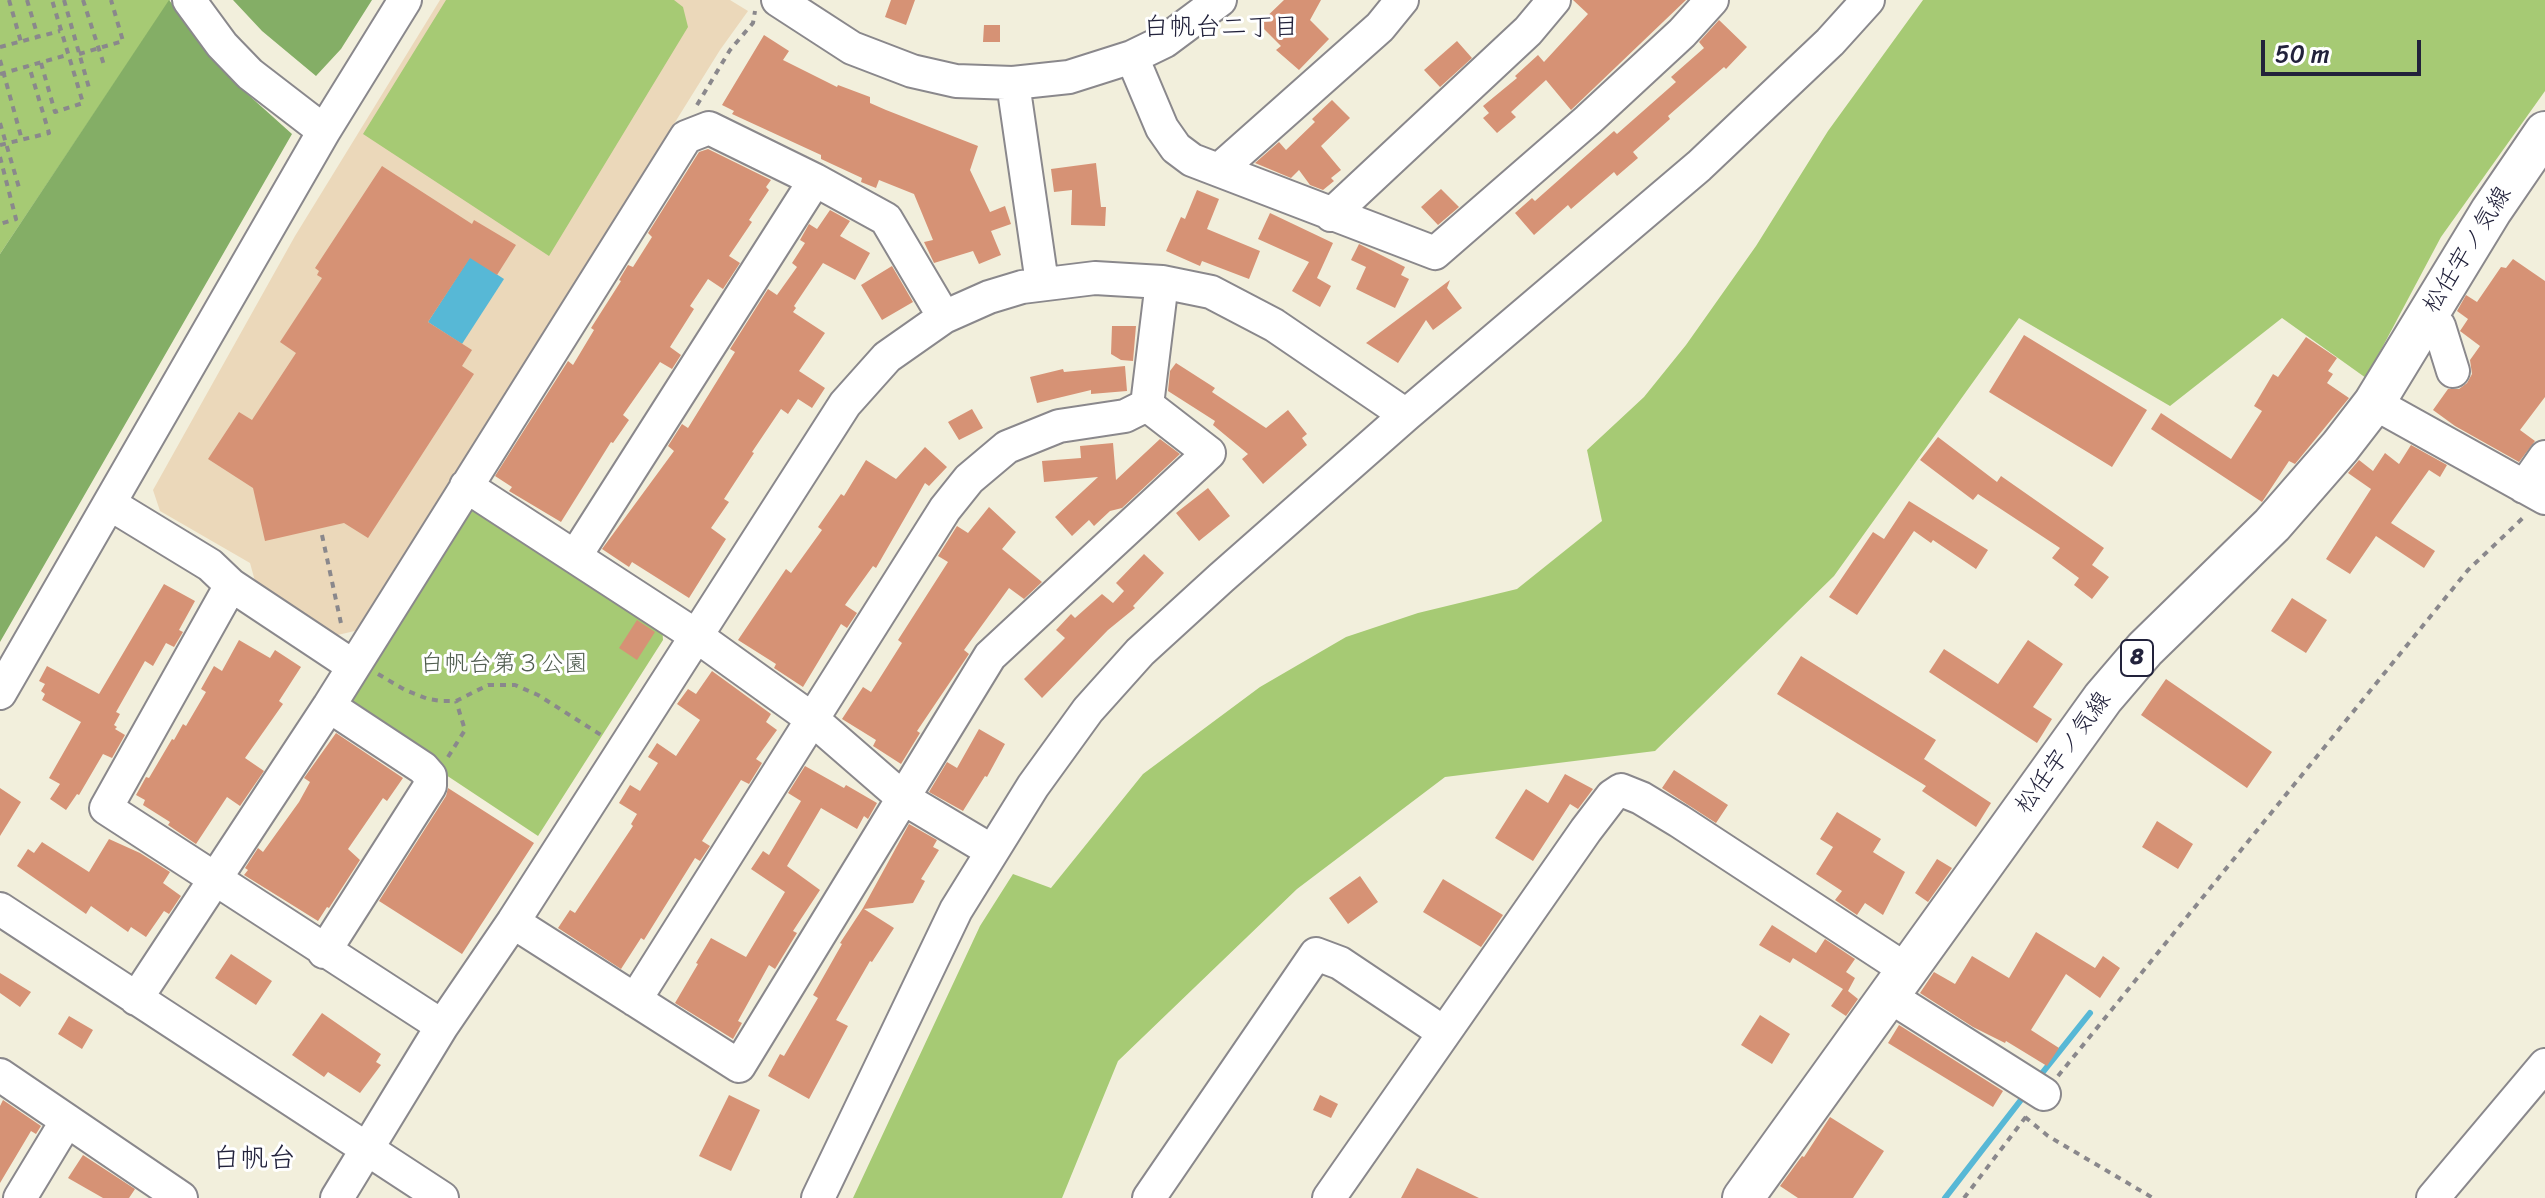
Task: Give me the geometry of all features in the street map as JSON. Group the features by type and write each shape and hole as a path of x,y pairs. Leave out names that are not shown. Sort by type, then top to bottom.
{"main road":[{"name":"松任宇ノ気線","path":"1743,1198 2103,698 2145,649 2272,525 2374,403 2491,211 2545,132"}],"street":[{"path":"189,0 222,45 250,74 324,131"},
{"path":"0,693 324,131 405,0"},
{"path":"766,4 852,48 912,71 956,81 1013,83 1069,77 1132,57 1165,41 1220,0"},
{"path":"1220,169 1380,27 1402,0"},
{"path":"1331,215 1528,31 1554,0"},
{"path":"1132,57 1162,128 1176,148 1192,160 1435,253 1598,110 1682,33 1712,0"},
{"path":"818,1198 956,910 992,851 1088,710 1140,652 1406,415 1699,166 1819,53 1868,0"},
{"path":"1013,83 1042,283"},
{"path":"136,999 329,706 349,652 466,486 686,137 709,128 886,219 944,317"},
{"path":"576,555 815,180"},
{"path":"337,1198 442,1026 513,922 845,404 862,381 887,357 944,317 989,297 1042,283 1095,278 1162,282 1211,292 1274,325 1406,415"},
{"path":"1147,405 1162,282"},
{"path":"2427,316 2439,326 2453,371"},
{"path":"2374,403 2538,494 2545,457"},
{"path":"635,1000 945,509 969,479 1007,447 1059,426 1125,416 1147,405"},
{"path":"513,922 739,1066 990,656 1209,453 1147,405"},
{"path":"466,486 695,635 812,719 903,798 992,851"},
{"path":"110,504 210,565 231,585 349,652"},
{"path":"231,585 106,808 442,1026"},
{"path":"324,952 430,786 430,776 423,768 329,706"},
{"path":"1329,1198 1586,830 1612,796 1621,790 1679,821 1899,983 2034,1106"},
{"path":"0,909 442,1198"},
{"path":"1149,1198 1316,954 1340,963 1443,1032"},
{"path":"2433,1198 2545,1065"},
{"path":"0,1075 174,1196"},
{"path":"20,1198 66,1122"}],"path":[{"path":"9,0 21,42"},
{"path":"27,0 38,37"},
{"path":"44,116 83,103 52,0"},
{"path":"64,0 89,88"},
{"path":"83,0 105,68"},
{"path":"79,54 123,41 111,0"},
{"path":"691,108 697,106 730,50 766,4"},
{"path":"0,47 61,31"},
{"path":"2,73 67,55"},
{"path":"0,60 22,140"},
{"path":"41,63 55,112"},
{"path":"0,145 49,133 29,66"},
{"path":"0,123 20,191"},
{"path":"0,157 16,219 0,224"},
{"path":"1964,1198 2034,1106 2468,570 2538,494"},
{"path":"322,535 349,652 368,668 405,690 428,699 456,701 488,685 515,685 538,695 623,749"},
{"path":"430,776 442,768 465,730 456,701"},
{"path":"2034,1106 2048,1136 2153,1198"}],"shaded area":[{"path":"440,0 730,0 748,11 720,50 359,630 329,637 258,592 250,563 160,511 153,490 295,236"}],"green space":[{"path":"0,0 170,0 0,254"},
{"path":"169,0 234,82 292,134 0,642 0,254"},
{"path":"233,0 372,0 341,49 316,76 262,31"},
{"path":"446,0 674,0 683,7 688,27 549,256 363,134"},
{"path":"1923,0 2545,0 2545,91 2441,237 2366,378 2282,318 2170,406 2019,318 1834,576 1655,751 1445,777 1297,889 1118,1061 1062,1198 853,1198 980,926 1013,874 1051,888 1143,774 1260,687 1346,637 1418,613 1517,589 1602,521 1587,450 1644,397 1686,345 1756,246 1828,131"},
{"name":"白帆台第３公園","path":"463,504 662,624 663,640 538,836 345,708"}],"water":[{"path":"470,257 504,279 462,344 428,322"}],"building":[{"path":"891,0 915,0 906,25 885,17"},
{"path":"1284,0 1321,0 1310,20 1329,39 1299,70 1276,50 1281,46 1259,24"},
{"path":"1573,0 1686,0 1571,110 1546,80 1511,112 1516,117 1497,133 1483,118 1489,113 1483,106 1517,78 1515,76 1538,55 1544,62 1588,14"},
{"path":"1719,20 1747,47 1726,69 1724,67 1668,116 1670,119 1633,152 1638,158 1617,176 1614,172 1571,209 1568,205 1534,235 1515,213 1532,198 1535,201 1614,131 1617,134 1676,82 1671,77 1704,48 1699,42"},
{"path":"984,25 1000,25 1000,42 983,42"},
{"path":"764,35 789,51 783,60 837,87 870,97 870,103 978,146 970,170 990,212 1005,206 1011,224 991,231 1001,255 979,264 973,251 934,263 924,242 933,240 914,194 879,180 876,188 861,182 862,178 821,159 821,155 732,114 734,111 722,105"},
{"path":"1457,41 1472,58 1440,87 1424,70"},
{"path":"1332,100 1350,118 1321,146 1341,170 1323,190 1310,185 1299,170 1291,178 1255,163 1279,142 1286,150"},
{"path":"708,149 771,180 766,187 769,190 729,256 740,263 723,289 708,279 690,306 694,309 670,347 681,355 672,369 660,362 623,415 629,420 611,442 561,522 509,491 512,487 495,476 568,361 573,365 619,280 628,265 633,267 652,237 648,233 699,152"},
{"path":"1096,163 1101,207 1106,207 1105,226 1071,225 1072,190 1054,192 1051,169"},
{"path":"382,166 472,224 474,220 516,245 497,275 470,258 428,322 472,350 462,366 474,374 368,538 344,523 265,541 253,488 208,459 239,412 252,420 296,353 280,342 322,278 315,268"},
{"path":"1441,189 1459,207 1438,225 1421,207"},
{"path":"1197,190 1219,199 1207,229 1260,251 1249,279 1202,261 1200,266 1166,251 1181,217 1185,219"},
{"path":"830,210 850,221 840,236 870,253 855,280 823,263 794,306 793,312 825,333 799,371 825,388 812,408 798,399 788,414 781,409 752,452 724,499 729,502 711,528 726,539 689,598 632,562 629,567 602,549 674,451 668,446 682,424 688,428 735,352 730,349 768,289 777,295 797,267 792,263 805,243 800,240 809,224 817,229"},
{"path":"1270,213 1333,243 1317,278 1331,286 1320,307 1292,291 1309,262 1258,239"},
{"path":"1359,244 1405,267 1401,275 1409,279 1395,308 1356,289 1366,267 1351,260"},
{"path":"2513,259 2545,281 2545,397 2520,430 2535,441 2519,462 2433,410 2448,389 2459,389 2467,383 2472,374 2470,360 2480,346 2460,331 2468,319 2457,311 2466,295 2477,302 2501,267 2506,268"},
{"path":"892,266 913,302 882,320 861,285"},
{"path":"1450,280 1447,288 1462,308 1433,330 1426,320 1398,363 1366,343"},
{"path":"1112,326 1136,326 1133,361 1121,360 1111,354"},
{"path":"2024,335 2147,410 2112,467 1989,392"},
{"path":"2306,337 2337,358 2328,371 2333,374 2327,383 2349,398 2295,464 2289,461 2262,502 2151,429 2161,413 2231,459 2262,411 2254,406 2273,374 2278,377"},
{"path":"1176,363 1215,388 1212,392 1266,428 1288,410 1307,434 1302,438 1307,445 1263,484 1242,459 1248,454 1213,425 1215,421 1168,391 1170,371"},
{"path":"1125,366 1127,391 1091,394 1091,390 1037,403 1030,377 1063,369 1064,372"},
{"path":"972,409 983,428 959,440 948,422"},
{"path":"1938,437 1997,482 2001,476 2104,548 2092,565 2109,577 2092,599 2074,585 2079,578 2052,558 2060,548 1978,494 1973,500 1920,460"},
{"path":"1160,439 1180,454 1122,508 1110,511 1094,526 1089,520 1072,536 1055,517 1098,477 1044,482 1042,461 1081,458 1080,446 1113,443 1116,480"},
{"path":"2411,445 2447,465 2440,477 2429,470 2391,523 2435,551 2424,568 2376,536 2350,574 2326,559 2371,489 2348,473 2359,460 2373,471 2385,453 2399,464"},
{"path":"925,447 947,467 929,486 925,483 876,568 873,566 845,605 857,613 847,628 841,624 803,687 774,668 776,664 738,640 786,569 791,573 822,530 818,527 841,494 844,496 866,460 896,479"},
{"path":"1208,488 1230,516 1199,541 1176,513"},
{"path":"1909,501 1988,550 1976,569 1914,531 1857,615 1829,597 1873,532 1884,539"},
{"path":"989,507 1016,532 1002,549 1042,582 1024,599 1009,588 964,650 969,654 917,731 920,733 901,764 873,746 876,740 842,719 863,687 871,692 902,643 898,640 948,562 938,556 957,526 968,533"},
{"path":"1144,554 1164,573 1133,606 1135,608 1108,630 1042,698 1024,679 1065,638 1056,630 1071,614 1075,618 1102,594 1113,603 1124,591 1116,583"},
{"path":"164,584 195,601 179,630 183,632 174,647 166,643 153,666 145,661 116,712 120,714 115,729 125,735 112,758 103,754 79,795 66,810 50,799 60,784 49,778 81,722 42,700 45,694 41,691 45,684 39,681 47,666 99,694"},
{"path":"2292,598 2327,620 2306,653 2271,631"},
{"path":"637,620 655,632 637,660 619,648"},
{"path":"239,640 270,658 275,650 301,667 279,701 283,704 245,758 264,771 240,806 227,797 196,844 143,805 145,800 136,795 172,739 183,724 186,726 206,692 201,689 214,666 222,671"},
{"path":"2028,640 2063,664 2033,707 2052,719 2037,743 1929,672 1944,649 1998,684"},
{"path":"1801,656 1936,740 1924,759 1991,803 1976,827 1922,791 1926,786 1777,694"},
{"path":"712,671 771,714 766,722 777,730 756,759 762,763 749,784 741,780 702,841 710,846 700,861 695,858 644,940 641,938 621,969 558,928 570,910 575,913 633,826 631,824 637,814 619,803 630,785 640,791 658,763 648,757 657,743 676,756 700,720 677,704 688,689 696,694"},
{"path":"2166,679 2272,752 2247,788 2141,715"},
{"path":"979,729 1005,744 963,811 929,792 947,762 957,768"},
{"path":"336,733 403,778 387,801 383,798 348,849 360,860 318,921 244,875 258,848 263,852 299,802 310,782 304,778"},
{"path":"805,766 877,803 868,819 864,816 857,829 821,808 787,866 820,890 793,931 797,933 775,969 769,965 738,1021 742,1023 733,1039 675,1003 711,938 746,957 785,892 751,869 763,851 769,855 801,801 788,793"},
{"path":"1674,770 1728,805 1716,823 1662,788"},
{"path":"1565,774 1593,789 1578,809 1570,804 1533,861 1495,838 1526,789 1548,803"},
{"path":"0,788 21,802 0,836"},
{"path":"448,788 534,843 462,954 379,901 446,796"},
{"path":"1837,812 1881,839 1873,852 1905,872 1883,915 1865,903 1857,915 1835,900 1842,891 1816,874 1833,847 1820,839"},
{"path":"2157,821 2193,844 2178,869 2142,847"},
{"path":"909,824 937,840 933,847 939,850 921,879 925,881 913,903 864,909 894,928 870,961 836,1020 848,1026 809,1099 768,1076 780,1054 784,1056 818,998 813,995 840,943"},
{"path":"109,839 140,853 170,872 163,883 181,896 169,914 164,911 146,937 131,927 128,932 91,906 86,914 17,866 28,849 34,853 42,842 89,872"},
{"path":"1937,859 1952,868 1928,902 1915,893"},
{"path":"1360,876 1378,902 1348,924 1329,898"},
{"path":"1443,879 1503,915 1481,947 1423,912"},
{"path":"1772,925 1816,953 1825,939 1855,959 1846,972 1855,978 1848,991 1858,999 1846,1016 1831,1006 1843,989 1793,958 1790,963 1759,945"},
{"path":"2036,932 2095,968 2103,956 2120,968 2100,998 2066,974 2031,1030 2059,1048 2047,1066 2006,1041 1973,1027 1920,993 1934,972 1955,984 1972,956 2009,978"},
{"path":"231,954 272,981 256,1005 215,978"},
{"path":"0,973 31,992 20,1007 0,993"},
{"path":"322,1013 381,1054 376,1062 381,1065 360,1093 328,1072 324,1077 292,1055"},
{"path":"1760,1015 1790,1034 1772,1064 1741,1045"},
{"path":"69,1016 93,1030 82,1049 58,1034"},
{"path":"1899,1025 2003,1091 1993,1107 1888,1043"},
{"path":"729,1095 760,1110 731,1171 699,1156"},
{"path":"1320,1095 1338,1104 1331,1118 1313,1110"},
{"path":"3,1100 41,1126 36,1134 31,1131 0,1183 0,1106"},
{"path":"1830,1117 1884,1151 1853,1198 1798,1198 1780,1186 1804,1157"},
{"path":"83,1155 135,1189 129,1198 103,1198 68,1178"},
{"path":"1417,1168 1479,1198 1401,1198"}],"waterway":[{"path":"2039,1077 2090,1013"},
{"path":"1945,1198 2024,1096"}],"district":[{"name":"白帆台二丁目","path":"1221,28"},
{"name":"白帆台","path":"254,1160"}]}
